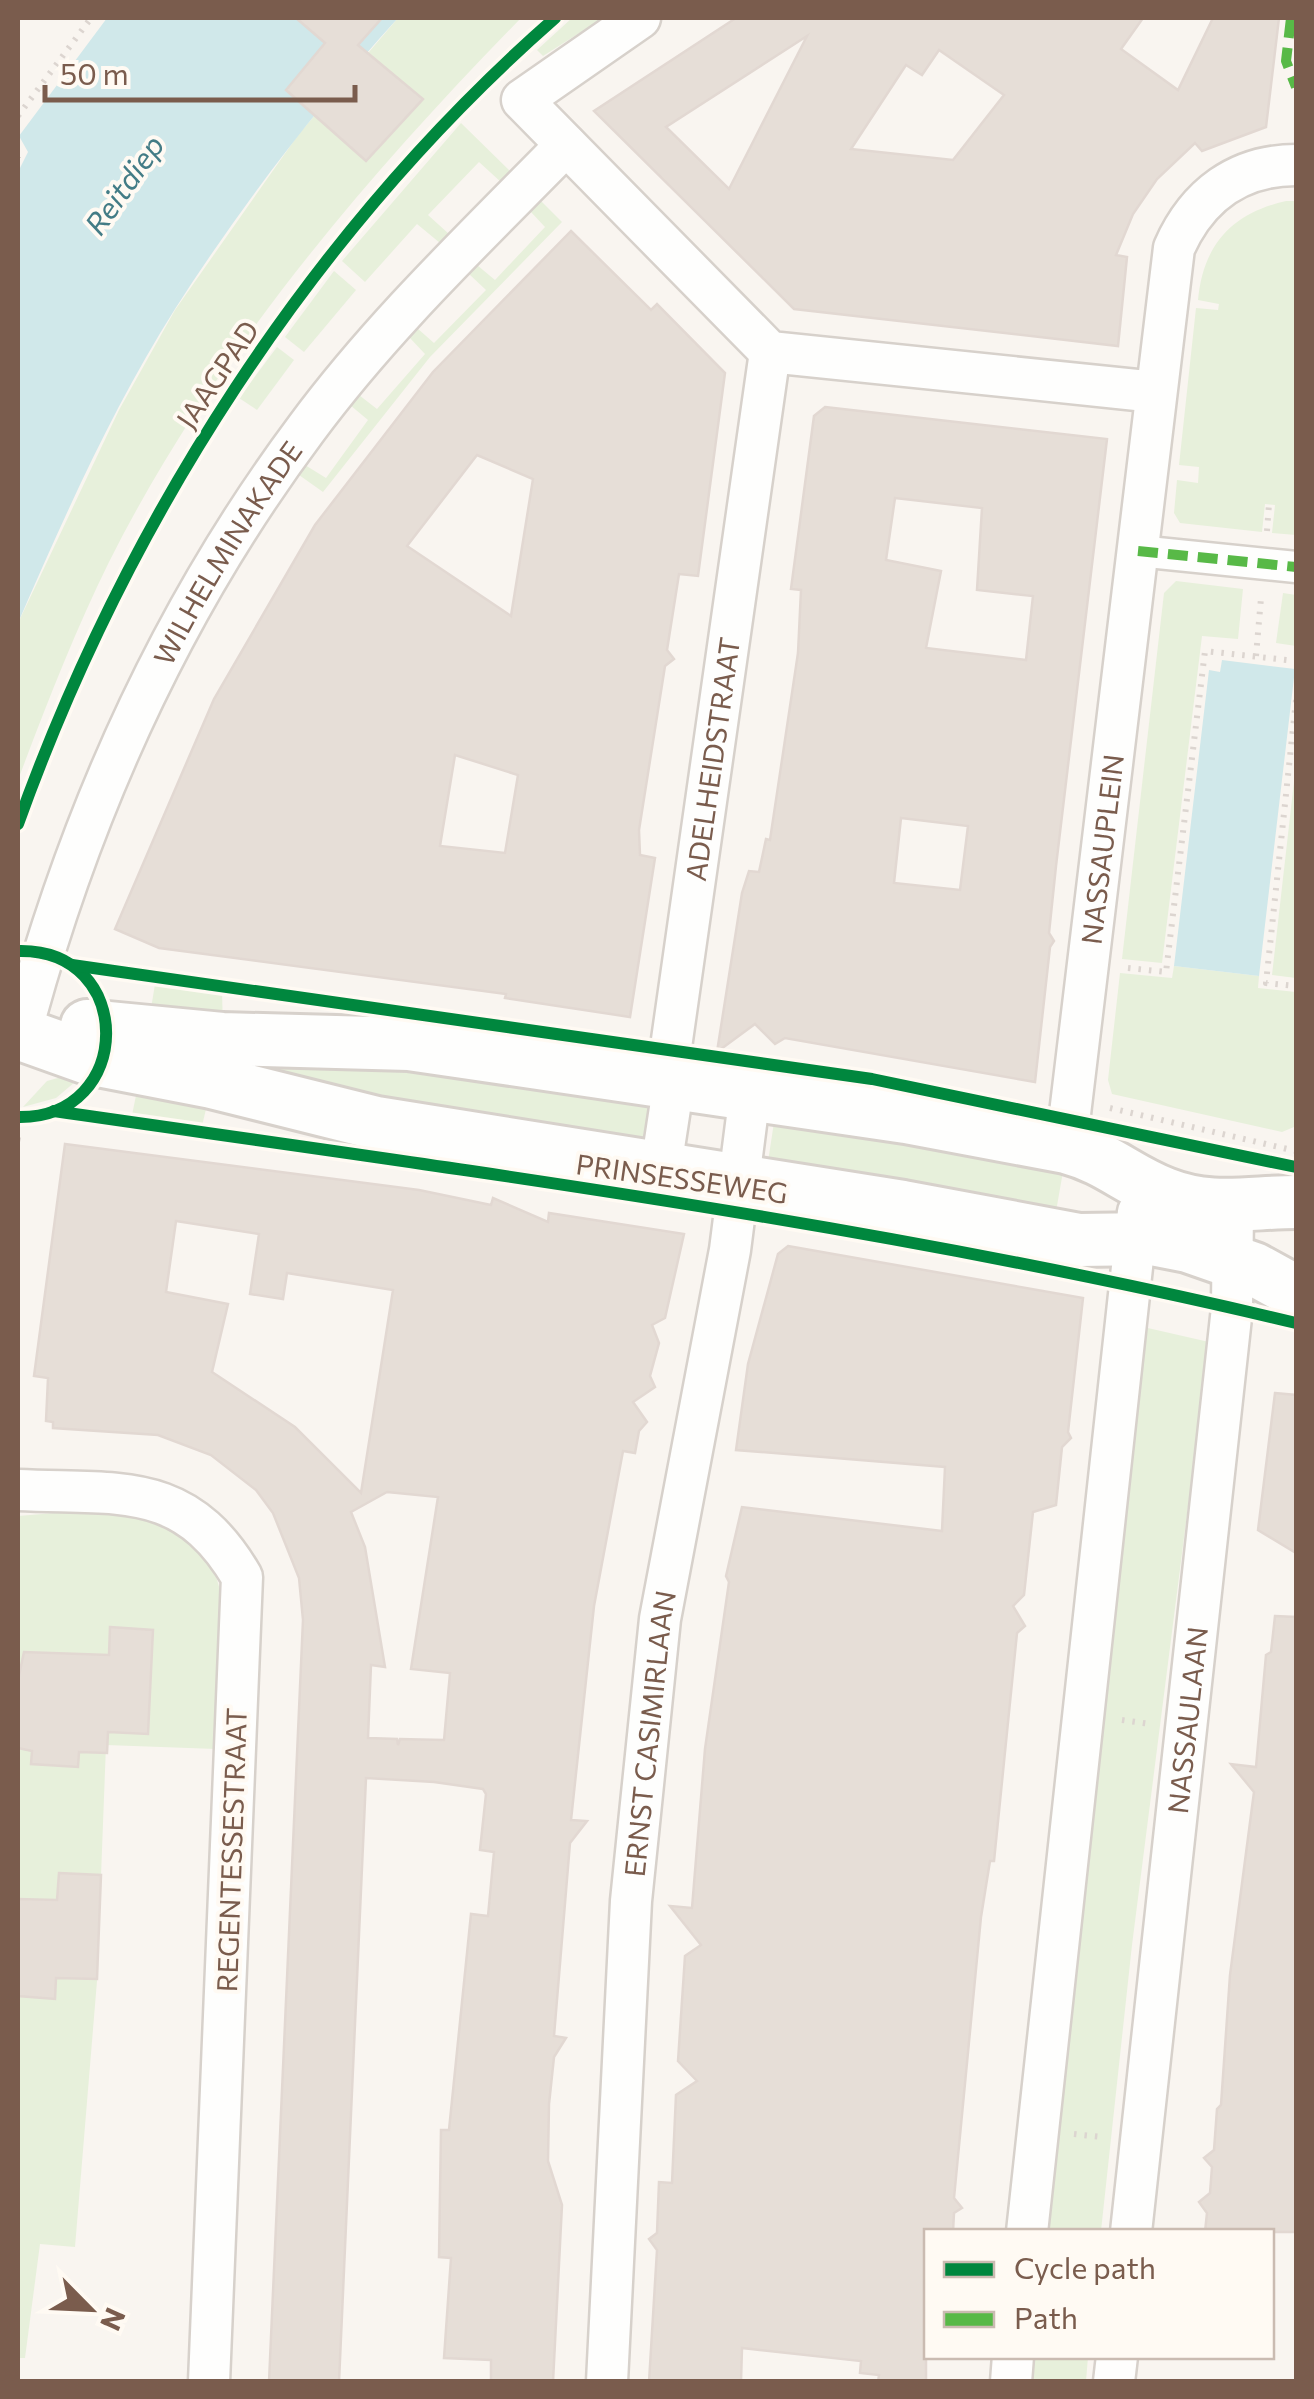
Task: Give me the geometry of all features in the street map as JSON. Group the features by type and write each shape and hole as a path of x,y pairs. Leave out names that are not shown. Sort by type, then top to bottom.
{"street":[{"path":"640,18 522,100 770,352 1156,392"},
{"name":"WILHELMINAKADE","path":"19,1034 46,936 97,797 164,653 201,587 306,429 344,382 566,145"},
{"name":"NASSAUPLEIN","path":"1080,1126 1170,272 1184,226 1198,207 1233,178 1274,166 1296,165"},
{"name":"ADELHEIDSTRAAT","path":"661,1168 674,1082 671,1048 770,352"},
{"path":"1138,551 1296,568"},
{"path":"19,1034 92,1026 222,1038 409,1044 750,1093 1080,1126 1097,1155 1142,1183 1196,1203 1233,1206 1296,1202"},
{"name":"PRINSESSEWEG","path":"19,1034 88,1058 212,1082 376,1123 739,1180 1079,1240 1134,1238 1188,1246 1232,1260 1296,1292"},
{"name":"ERNST CASIMIRLAAN","path":"607,2382 631,1900 660,1618 730,1250 750,1093"},
{"path":"1027,2229 1142,1183"},
{"name":"NASSAULAAN","path":"1130,2229 1231,1320 1233,1206"},
{"name":"REGENTESSESTRAAT","path":"18,1490 143,1496 184,1510 222,1542 242,1577 209,2382"}],"path":[{"path":"18,116 92,18"},
{"path":"1256,656 1264,564"},
{"path":"1112,967 1166,972 1204,651 1296,661"},
{"path":"1296,700 1266,983 1296,986"},
{"path":"20,1156 24,1124"},
{"path":"1080,1126 1296,1151"},
{"path":"1195,1144 1296,1167"},
{"path":"1082,1715 1186,1728"},
{"path":"1038,2131 1140,2141"}],"green space":[{"path":"398,18 521,18 348,208 294,274 194,413 109,562 18,780 18,623 119,410 175,310 298,135"},
{"path":"572,18 603,18 543,56 537,50"},
{"path":"461,123 513,174 502,183 479,162 428,215 449,234 440,243 417,224 365,282 342,261"},
{"path":"541,201 562,222 430,357 323,492 299,475 305,465 326,478 368,420 350,405 359,395 377,409 425,354 409,337 417,328 434,343 486,290 469,274 477,265 495,280 545,227 530,211"},
{"path":"1296,201 1296,535 1272,533 1275,505 1265,504 1262,532 1180,523 1174,513 1177,480 1198,483 1199,467 1179,465 1196,308 1218,310 1219,304 1198,300 1206,263 1236,223 1267,206"},
{"path":"334,271 356,290 304,352 285,337"},
{"path":"277,347 294,360 257,410 239,398"},
{"path":"1176,581 1243,589 1238,639 1202,636 1162,963 1122,959 1164,593"},
{"path":"1283,593 1296,595 1296,646 1276,643"},
{"path":"1296,764 1296,978 1272,975"},
{"path":"1174,966 1259,976 1258,988 1296,992 1294,1127 1282,1132 1112,1094 1108,1080 1120,973 1172,978"},
{"path":"155,984 222,992 223,1027 149,1021"},
{"path":"150,1045 641,1089 656,1108 645,1144 379,1112"},
{"path":"82,1076 56,1098 23,1107 47,1081"},
{"path":"139,1081 210,1092 202,1126 132,1115"},
{"path":"776,1109 1065,1160 1054,1223 766,1175"},
{"path":"1139,1326 1209,1342 1132,1945 1101,2229 1045,2229"},
{"path":"115,1508 174,1526 198,1545 213,1568 225,1627 216,1749 106,1745 97,1981 75,2247 40,2244 25,2358 18,2358 18,1516"},
{"path":"1032,2359 1088,2359 1086,2381 1029,2382"}],"water":[{"name":"Reitdiep","path":"107,18 398,18 281,159 175,309 110,423 18,623 18,172 28,152 19,136"},
{"path":"1222,660 1295,669 1259,976 1174,966 1209,670 1220,672"}],"building":[{"path":"296,18 382,18 358,45 423,99 366,161 286,90 325,43"},
{"path":"736,18 1143,18 1121,49 1178,90 1213,18 1279,18 1266,127 1202,151 1195,143 1157,179 1133,214 1116,255 1127,257 1118,346 794,309 594,111","holes":["807,36 756,136 729,189 666,127","939,50 1004,95 953,160 851,149 906,65 922,75"]},
{"path":"571,231 651,310 657,304 725,373 698,576 679,574 667,650 674,659 665,666 639,830 640,855 655,858 630,1017 505,998 506,994 159,948 115,929 214,699 315,525 433,372","holes":["477,455 533,479 511,616 407,546","455,755 518,775 505,853 440,846"]},
{"path":"825,407 1107,439 1056,866 1049,933 1054,941 1050,947 1035,1082 785,1038 775,1044 755,1024 717,1052 742,893 749,871 759,872 766,839 770,840 798,653 801,590 791,589 814,416","holes":["895,498 982,508 977,590 1033,596 1026,660 926,648 941,571 886,560","901,818 968,826 960,890 894,883"]},
{"path":"65,1144 419,1190 491,1205 493,1198 548,1222 549,1213 684,1234 665,1318 652,1325 659,1343 650,1376 655,1387 633,1402 647,1422 639,1431 635,1453 623,1451 594,1606 571,1820 587,1821 570,1843 554,2036 566,2038 554,2057 549,2104 548,2161 562,2205 553,2382 491,2382 491,2360 444,2358 451,2258 439,2257 441,2130 449,2130 471,1914 488,1916 494,1852 480,1850 486,1794 483,1789 434,1782 366,1778 339,2382 269,2382 303,1620 299,1578 273,1513 256,1490 211,1455 158,1435 53,1428 53,1422 46,1421 48,1378 34,1376","holes":["176,1221 259,1234 250,1294 283,1299 287,1273 393,1290 361,1493 295,1427 212,1372 228,1304 166,1292","387,1492 438,1497 411,1669 450,1673 444,1740 400,1739 398,1745 397,1739 368,1738 371,1665 385,1667 365,1547 351,1512"]},
{"path":"788,1246 1083,1298 1068,1432 1071,1438 1062,1447 1056,1505 1033,1512 1024,1595 1013,1606 1025,1626 1017,1633 994,1861 990,1861 981,1917 954,2198 962,2208 954,2213 953,2229 924,2229 926,2382 878,2382 879,2375 860,2373 861,2361 742,2348 741,2382 649,2382 657,2250 649,2239 657,2233 659,2182 672,2183 676,2095 697,2081 678,2061 685,1956 701,1945 670,1906 692,1908 705,1749 729,1582 726,1576 742,1507 942,1531 945,1467 736,1450 748,1364 778,1254"},
{"path":"1275,1393 1296,1395 1296,1553 1258,1530"},
{"path":"1275,1616 1296,1617 1296,2232 1205,2229 1207,2213 1199,2202 1210,2193 1212,2167 1204,2158 1214,2150 1217,2109 1221,2105 1230,1975 1254,1792 1231,1764 1256,1767 1266,1655 1271,1652"},
{"path":"110,1627 153,1630 148,1734 108,1732 107,1753 79,1752 78,1767 31,1764 32,1751 18,1748 18,1680 24,1652 109,1655"},
{"path":"59,1873 101,1875 97,1979 56,1978 55,1999 18,1996 18,1899 57,1900"}],"marked path":[{"path":"1291,18 1286,61 1296,87"},
{"path":"1138,551 1296,567"}],"cycle path":[{"name":"JAAGPAD","path":"18,824 62,711 114,600 171,492 236,387 307,287 383,191 466,102 555,18"},
{"path":"18,951 57,957 84,976 101,1003 106,1034 101,1065 84,1091 56,1110 18,1117"},
{"path":"72,965 872,1079 1296,1167"},
{"path":"54,1111 833,1229 1143,1288 1296,1323"}]}
